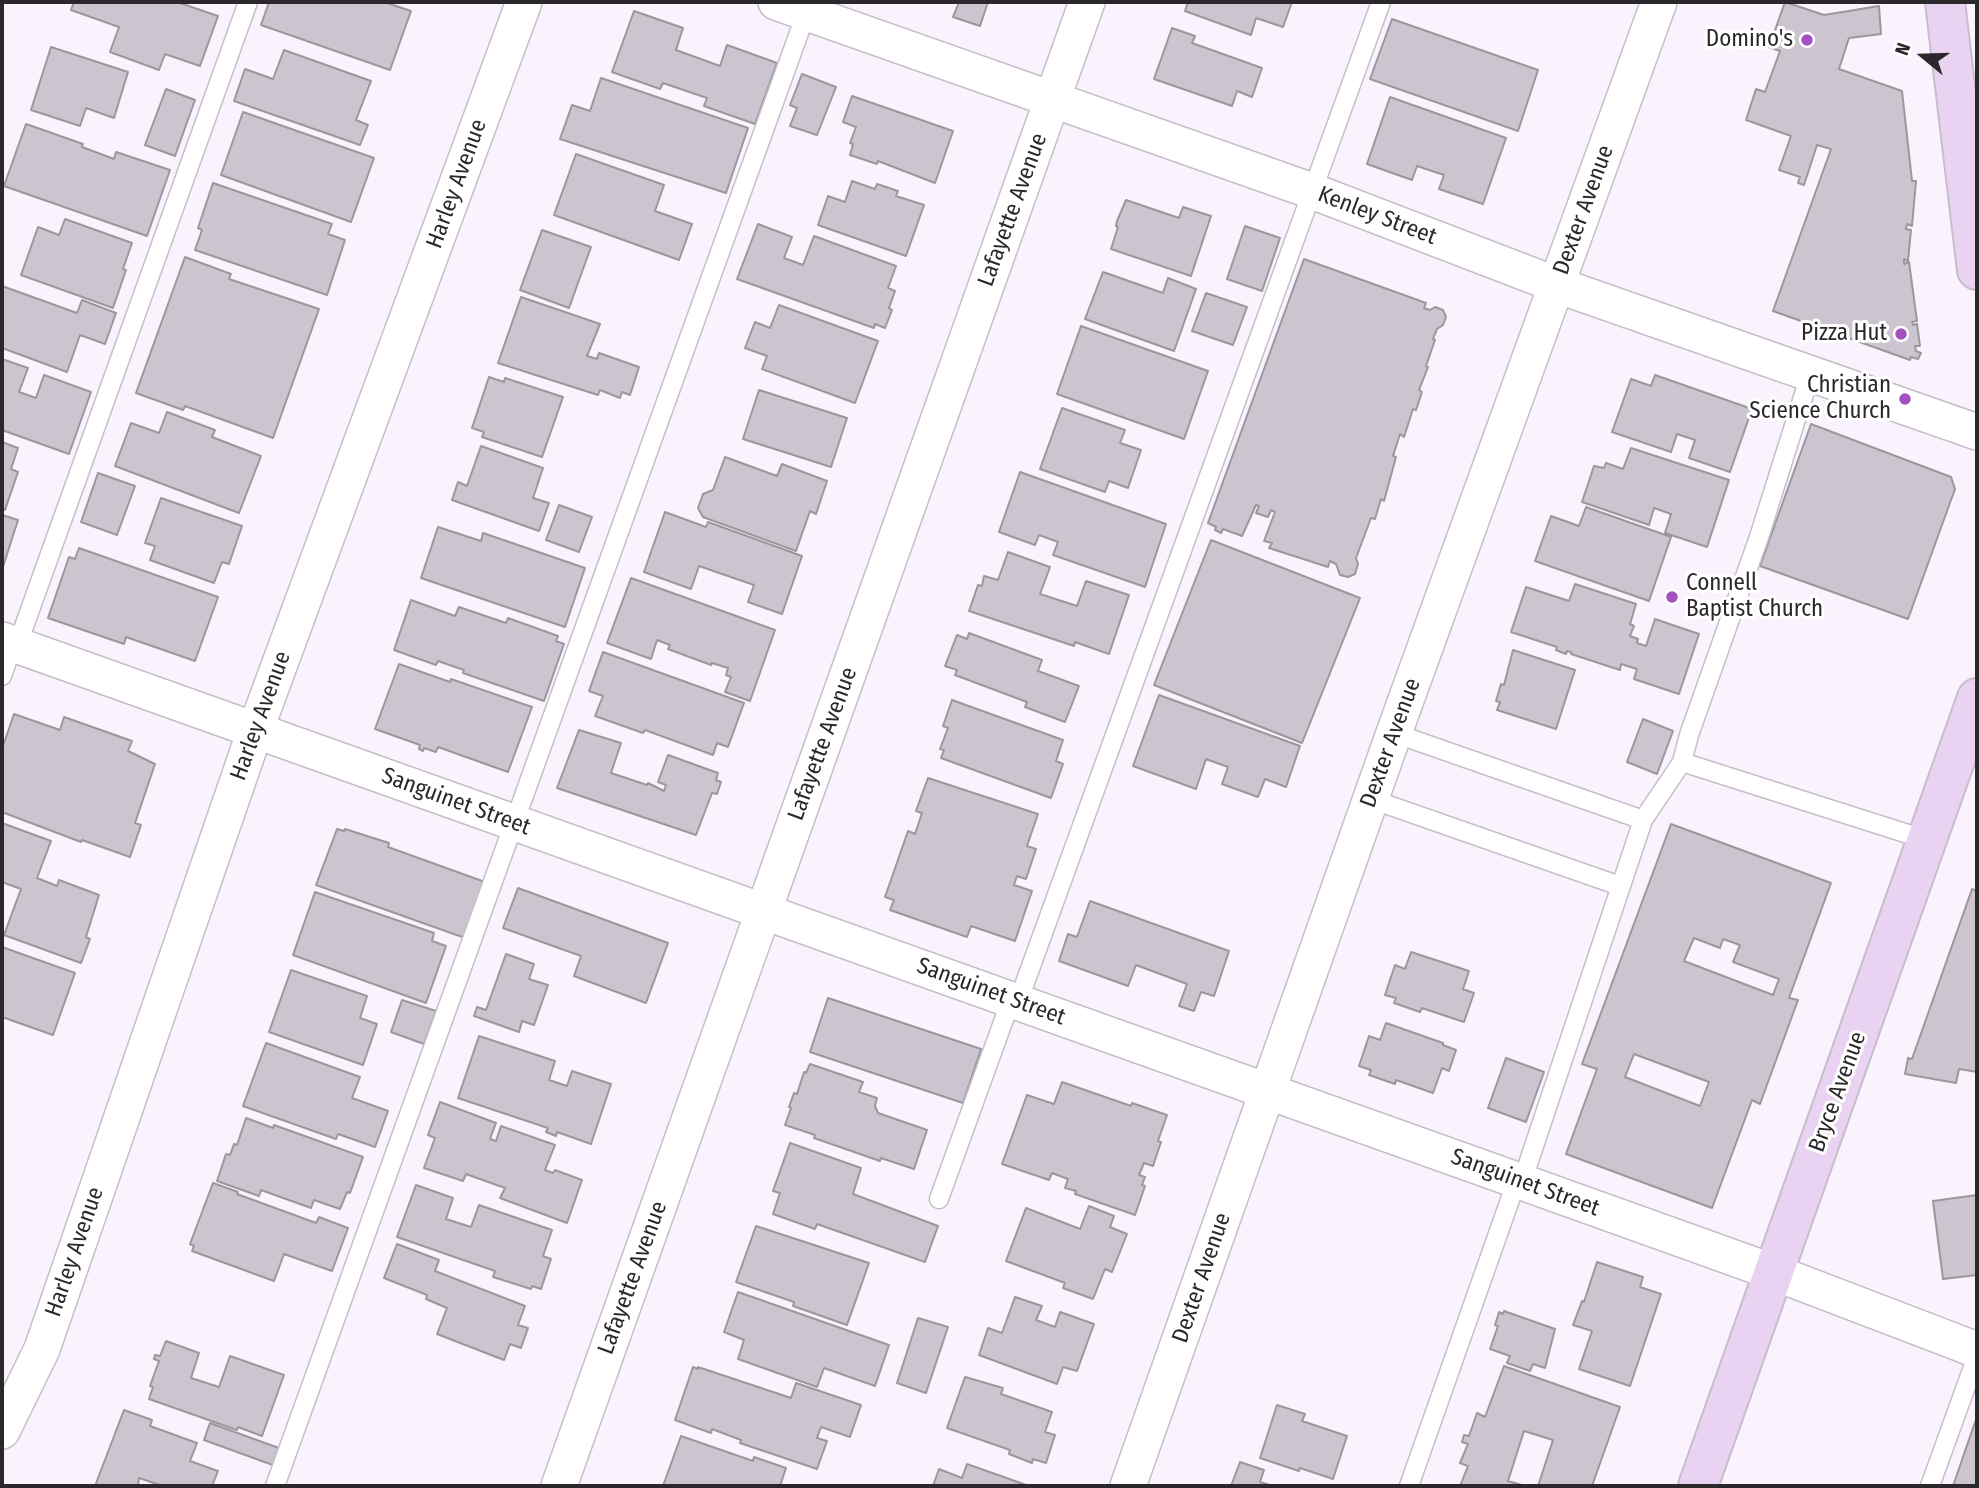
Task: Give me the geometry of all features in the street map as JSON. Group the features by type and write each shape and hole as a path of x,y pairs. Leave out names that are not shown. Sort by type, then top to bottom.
{"street":[{"name":"Harley Avenue","path":"2,1431 42,1349 255,731 524,2"},
{"name":"Lafayette Avenue","path":"559,1486 1087,2"},
{"name":"Dexter Avenue","path":"1128,1486 1394,733 1660,2"},
{"path":"1945,2 1977,270"},
{"name":"Kenley Street","path":"798,5 1312,191 1557,285 1977,432"},
{"name":"Sanguinet Street","path":"8,652 255,731 763,911 1773,1272 1977,1350"},
{"name":"Bryce Avenue","path":"1698,1486 1977,698"}],"lane":[{"path":"8,652 248,2"},
{"path":"939,1199 1015,1001 1381,2"},
{"path":"275,1486 513,823 798,5"},
{"path":"1409,1486 1520,1181 1643,820 1682,762 1689,735 1759,537 1810,375"},
{"path":"1394,733 1643,820"},
{"path":"1682,762 1927,840"},
{"path":"1371,799 1620,886"},
{"path":"1930,1486 1977,1356"}],"building":[{"path":"74,2 177,2 218,16 200,66 165,54 159,70 110,52 119,27 71,10"},
{"path":"269,2 384,2 411,11 390,70 261,25"},
{"path":"959,2 988,2 980,26 953,17"},
{"path":"1188,2 1292,2 1283,27 1256,18 1251,35 1185,11"},
{"path":"1785,2 1824,15 1879,6 1881,34 1849,38 1839,69 1902,91 1912,181 1916,181 1912,226 1907,224 1906,229 1911,230 1908,261 1904,259 1904,264 1909,262 1917,321 1912,322 1913,325 1917,324 1920,346 1915,346 1916,351 1921,353 1918,359 1911,357 1910,360 1773,311 1831,149 1817,145 1804,185 1798,183 1800,177 1779,170 1791,136 1746,120 1756,89 1765,92 1780,51 1769,47"},
{"path":"634,11 683,28 676,50 720,66 727,45 777,63 755,124 704,106 707,98 663,83 660,89 612,72"},
{"path":"1392,19 1538,70 1518,131 1370,79"},
{"path":"1172,28 1195,36 1192,43 1262,68 1252,97 1237,91 1232,106 1154,79"},
{"path":"51,47 128,72 114,118 86,108 80,126 31,110"},
{"path":"284,50 371,81 356,120 368,125 360,145 234,101 245,69 273,79"},
{"path":"802,74 836,87 817,135 790,126 797,108 790,105"},
{"path":"601,78 748,128 726,193 560,139 572,105 590,111"},
{"path":"166,89 195,100 175,156 145,145"},
{"path":"852,96 953,131 935,183 878,161 877,164 850,155 853,144 850,143 856,127 843,122"},
{"path":"1390,97 1506,138 1483,204 1439,189 1444,175 1417,166 1412,180 1367,164"},
{"path":"243,112 374,158 351,222 221,175"},
{"path":"26,124 83,144 82,147 114,159 116,152 170,170 147,236 4,186"},
{"path":"576,154 664,185 655,211 692,224 679,260 554,215"},
{"path":"852,181 875,189 877,184 898,191 896,196 924,205 906,256 818,225 828,196 845,202"},
{"path":"213,183 332,224 328,234 345,240 327,295 195,250 202,230 198,228"},
{"path":"1126,200 1179,218 1183,207 1211,216 1191,276 1111,249 1118,227 1117,221"},
{"path":"65,219 132,243 113,308 21,275 38,227 59,235"},
{"path":"758,224 792,237 784,258 803,265 814,236 896,266 888,288 895,291 885,328 875,324 874,328 737,279"},
{"path":"1245,226 1280,238 1262,291 1227,279"},
{"path":"542,230 591,247 569,308 520,290"},
{"path":"185,257 231,274 229,279 319,309 273,438 185,406 183,410 136,393"},
{"path":"1304,259 1426,303 1424,308 1430,310 1435,307 1443,310 1446,317 1433,339 1435,340 1419,390 1422,392 1416,410 1413,409 1404,437 1400,434 1384,501 1381,499 1375,519 1371,518 1356,558 1358,564 1355,574 1348,577 1340,575 1336,564 1330,561 1328,567 1269,548 1272,543 1264,541 1275,512 1271,510 1268,517 1256,513 1259,506 1256,505 1242,536 1223,529 1221,533 1208,523"},
{"path":"1103,272 1163,293 1168,278 1196,289 1174,351 1085,319"},
{"path":"2,286 77,313 82,300 116,313 105,344 80,335 67,372 2,348"},
{"path":"1206,293 1247,307 1233,345 1192,331"},
{"path":"521,297 600,324 587,356 597,359 599,353 639,367 630,395 622,392 620,398 600,390 598,395 498,363"},
{"path":"779,305 878,341 855,403 762,369 767,356 745,348 755,322 770,328"},
{"path":"1081,326 1208,371 1184,439 1057,394"},
{"path":"2,359 28,368 19,392 36,398 44,375 91,392 69,454 2,430"},
{"path":"1655,375 1752,409 1730,472 1689,458 1695,440 1677,434 1671,452 1612,432 1631,379 1651,386"},
{"path":"489,377 504,382 505,378 563,397 542,457 482,437 484,432 472,428"},
{"path":"759,390 847,418 831,467 743,439"},
{"path":"1062,408 1125,430 1120,443 1141,450 1128,488 1109,481 1105,492 1040,469"},
{"path":"167,412 215,430 212,437 261,456 239,513 115,466 131,423 159,433"},
{"path":"1811,424 1951,477 1955,489 1908,619 1760,566"},
{"path":"2,442 18,448 11,469 18,472 5,510 2,509"},
{"path":"481,446 543,468 533,498 549,503 539,531 452,500 458,482 467,486"},
{"path":"1631,448 1729,480 1707,547 1665,533 1671,514 1654,508 1649,525 1582,502 1594,466 1604,468 1606,463 1623,469"},
{"path":"725,457 777,476 782,464 827,481 816,514 810,511 796,551 703,517 698,508 703,494 713,490"},
{"path":"1020,472 1166,524 1145,587 1053,555 1058,542 1039,535 1035,545 999,532"},
{"path":"98,473 135,486 117,535 81,522"},
{"path":"161,498 242,526 229,564 222,562 214,583 150,560 155,546 145,543"},
{"path":"559,505 592,517 579,552 546,540"},
{"path":"1586,507 1671,537 1649,601 1535,561 1551,516 1579,526"},
{"path":"665,512 706,527 708,522 802,556 782,614 748,602 754,585 699,566 691,589 644,572"},
{"path":"2,515 18,520 2,570"},
{"path":"438,527 481,541 483,533 585,568 565,627 421,578"},
{"path":"1211,540 1360,598 1302,743 1154,685"},
{"path":"79,548 218,597 195,661 126,637 124,644 48,618 69,557 75,559"},
{"path":"1008,552 1050,567 1040,594 1077,606 1086,581 1129,595 1109,654 1075,642 1074,646 969,611 978,585 982,586 984,576 998,580"},
{"path":"631,578 775,630 750,701 725,692 731,677 726,675 728,668 712,663 711,665 668,649 670,645 657,640 651,659 607,643"},
{"path":"1575,584 1636,604 1630,624 1634,626 1630,636 1638,639 1637,643 1646,646 1655,619 1699,634 1679,694 1634,679 1637,669 1621,664 1620,670 1571,652 1567,651 1566,654 1556,650 1557,647 1511,632 1526,587 1569,601"},
{"path":"411,600 455,616 459,607 506,623 508,618 558,636 556,641 564,644 544,701 463,673 464,670 438,661 436,665 394,650"},
{"path":"969,633 1042,660 1038,671 1079,686 1065,722 1025,707 1027,702 955,675 957,670 945,666 957,635 967,639"},
{"path":"1513,650 1575,670 1556,729 1497,710 1500,702 1496,701 1501,684 1504,685"},
{"path":"603,652 744,703 728,747 717,743 713,755 645,730 643,733 595,716 603,696 589,691"},
{"path":"399,664 532,707 508,772 438,747 436,752 424,748 423,751 419,749 420,745 375,729"},
{"path":"1159,695 1300,746 1286,787 1265,779 1258,797 1222,784 1228,767 1206,759 1196,789 1133,766"},
{"path":"952,700 1063,740 1056,761 1063,764 1051,798 941,758 944,750 940,749 948,728 943,726"},
{"path":"14,714 60,730 64,717 132,741 128,751 155,764 135,823 141,825 130,857 82,840 81,842 2,812 2,749"},
{"path":"1643,719 1673,731 1657,774 1627,762"},
{"path":"579,730 621,743 611,773 647,785 648,783 664,791 666,785 658,782 668,755 718,773 716,780 721,782 717,794 712,793 696,835 557,788"},
{"path":"928,778 1038,814 1027,846 1036,849 1026,879 1017,876 1014,885 1032,891 1015,941 971,926 967,937 890,910 894,900 885,897 908,831 915,834 922,813 916,811"},
{"path":"2,823 51,841 37,878 57,886 59,880 99,895 86,937 90,939 81,963 4,935 21,889 2,882"},
{"path":"1671,824 1831,883 1789,998 1798,1000 1760,1104 1752,1100 1712,1208 1566,1154 1597,1069 1582,1064","holes":["1694,938 1720,948 1723,939 1740,945 1733,962 1779,979 1773,995 1684,961","1634,1054 1709,1082 1700,1106 1625,1077"]},
{"path":"337,829 389,843 388,847 485,882 465,938 316,885"},
{"path":"518,888 668,943 646,1003 574,976 581,956 503,928"},
{"path":"1972,889 1977,891 1977,1072 1959,1069 1956,1083 1905,1074 1908,1058 1912,1059"},
{"path":"315,892 434,933 432,941 446,946 426,1003 293,955"},
{"path":"1090,901 1229,951 1214,996 1201,992 1194,1011 1179,1006 1187,984 1136,965 1128,986 1059,961 1068,934 1077,937"},
{"path":"2,947 75,973 53,1035 2,1017"},
{"path":"1411,952 1469,971 1463,989 1474,993 1464,1022 1422,1008 1420,1012 1394,1003 1396,998 1385,995 1395,965 1405,969"},
{"path":"506,954 534,964 529,979 548,985 534,1025 522,1021 519,1032 474,1016 477,1007 486,1010"},
{"path":"291,970 367,996 360,1018 377,1024 363,1065 269,1032"},
{"path":"828,998 981,1049 963,1103 810,1052"},
{"path":"402,1000 436,1011 424,1044 391,1032"},
{"path":"1386,1023 1456,1050 1449,1071 1442,1068 1433,1093 1396,1080 1395,1084 1369,1075 1371,1070 1359,1066 1369,1036 1380,1040"},
{"path":"479,1036 555,1061 549,1080 567,1086 572,1071 611,1084 591,1144 557,1132 556,1136 546,1132 548,1128 458,1098"},
{"path":"266,1043 360,1077 352,1098 388,1111 375,1147 338,1134 336,1139 243,1106"},
{"path":"1506,1058 1544,1072 1526,1122 1488,1108"},
{"path":"810,1064 863,1082 859,1092 877,1098 875,1106 878,1113 927,1130 914,1169 881,1158 880,1161 785,1125 794,1093 797,1094 804,1072 806,1073"},
{"path":"1062,1082 1131,1106 1132,1103 1167,1115 1153,1166 1144,1163 1139,1175 1145,1177 1142,1185 1145,1186 1135,1215 1075,1194 1076,1191 1065,1188 1068,1179 1052,1173 1049,1180 1002,1164 1027,1095 1054,1104"},
{"path":"440,1102 496,1123 490,1139 496,1141 501,1126 555,1145 545,1170 553,1173 555,1170 582,1180 567,1223 500,1198 505,1188 466,1174 463,1181 424,1168 435,1138 428,1135"},
{"path":"246,1118 273,1128 274,1125 363,1157 350,1193 347,1192 340,1209 314,1200 311,1208 261,1190 259,1196 217,1181 226,1154 230,1155 234,1144 237,1145"},
{"path":"790,1143 861,1168 853,1194 938,1226 925,1262 817,1224 815,1229 773,1214 780,1193 773,1191"},
{"path":"213,1183 316,1223 319,1217 348,1228 332,1271 284,1254 274,1281 192,1251 194,1246 190,1244"},
{"path":"416,1185 453,1198 446,1219 471,1227 479,1205 552,1230 543,1256 551,1259 541,1289 532,1286 531,1289 493,1277 495,1271 397,1237"},
{"path":"1977,1195 1977,1275 1943,1279 1933,1201"},
{"path":"1089,1206 1114,1216 1110,1227 1127,1234 1112,1272 1105,1269 1093,1299 1063,1288 1065,1283 1006,1261 1026,1208 1080,1229"},
{"path":"756,1226 869,1263 847,1325 793,1306 794,1302 736,1282"},
{"path":"397,1244 439,1260 435,1271 525,1306 518,1325 528,1328 521,1348 510,1344 504,1360 437,1334 447,1308 426,1299 427,1295 384,1278"},
{"path":"1597,1262 1643,1277 1640,1287 1661,1294 1630,1386 1579,1369 1592,1331 1573,1325"},
{"path":"738,1292 889,1345 875,1386 824,1368 817,1387 738,1359 744,1340 724,1332"},
{"path":"1015,1297 1042,1306 1036,1320 1055,1327 1060,1312 1094,1324 1077,1371 1063,1367 1057,1384 979,1355 988,1328 1002,1333"},
{"path":"1504,1311 1555,1329 1545,1368 1533,1364 1530,1371 1507,1363 1510,1356 1490,1349 1498,1326 1495,1325 1499,1312 1503,1314"},
{"path":"918,1318 948,1327 926,1393 897,1383"},
{"path":"166,1341 199,1353 191,1378 219,1387 230,1356 284,1375 262,1436 149,1399 153,1387 150,1386 159,1361 154,1359 155,1355 160,1356"},
{"path":"1504,1366 1620,1407 1592,1486 1538,1486 1553,1440 1524,1431 1508,1481 1525,1486 1460,1486 1468,1466 1460,1463 1468,1444 1462,1442 1464,1435 1469,1436 1477,1413 1485,1417"},
{"path":"693,1367 791,1398 796,1383 861,1405 850,1437 821,1427 817,1438 827,1441 817,1469 740,1443 741,1440 712,1429 711,1433 675,1420"},
{"path":"965,1377 1003,1388 1001,1394 1052,1412 1045,1432 1055,1435 1046,1463 1033,1459 1032,1463 1009,1454 1010,1450 947,1428"},
{"path":"1277,1405 1305,1414 1302,1421 1347,1436 1333,1479 1260,1458"},
{"path":"124,1410 152,1420 150,1426 197,1443 190,1461 218,1471 212,1486 163,1486 139,1478 138,1485 141,1486 95,1486"},
{"path":"1977,1418 1977,1486 1953,1486 1974,1425"},
{"path":"210,1423 287,1451 281,1468 204,1440"},
{"path":"681,1436 753,1461 754,1457 786,1468 780,1486 663,1486"},
{"path":"1240,1462 1264,1470 1260,1482 1273,1486 1231,1486"},
{"path":"967,1464 1029,1486 933,1486 939,1469 962,1478"}],"place":[{"name":"Domino's","path":"1807,40"},
{"name":"Pizza Hut","path":"1901,334"},
{"name":"Christian Science Church","path":"1905,399"},
{"name":"Connell Baptist Church","path":"1672,597"}]}
